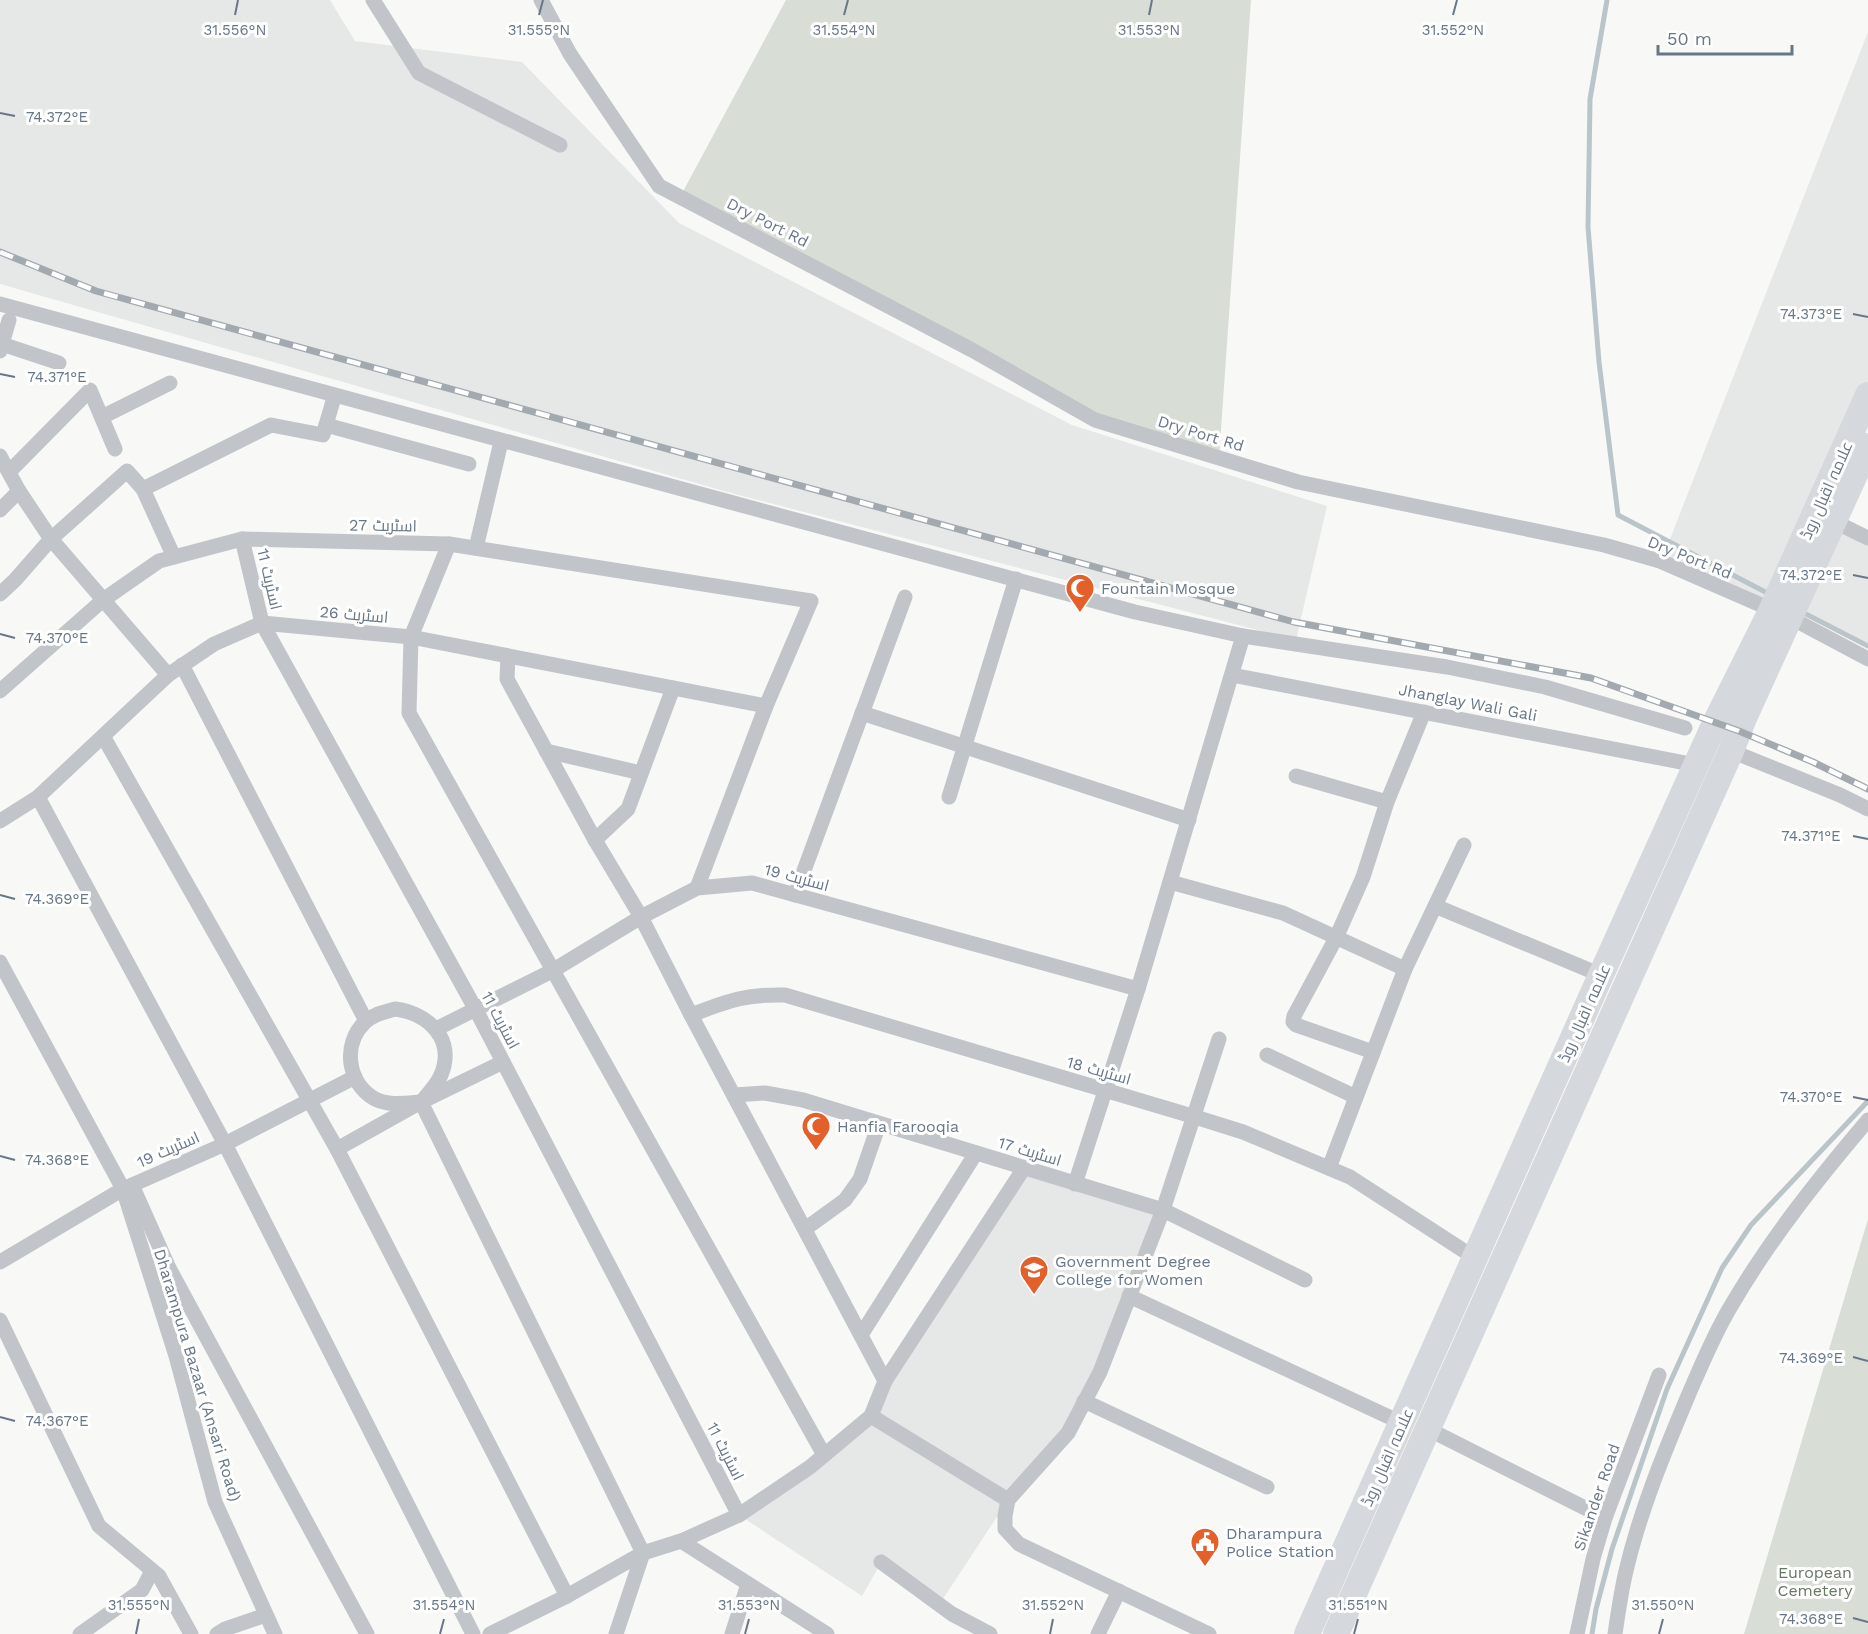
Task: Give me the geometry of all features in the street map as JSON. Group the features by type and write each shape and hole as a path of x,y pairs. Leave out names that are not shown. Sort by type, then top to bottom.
{"main road":[{"name":"علامہ اقبال روڈ","path":"1336,1634 1731,752 1781,614 1868,394"},
{"name":"علامہ اقبال روڈ","path":"1307,1634 1696,765 1833,521 1868,446"},
{"path":"1507,1189 1531,1199"}],"street":[{"path":"373,0 419,74 560,144"},
{"name":"Dry Port Rd","path":"541,0 570,54 659,186 972,350 1095,420 1298,482 1604,545 1660,561 1781,614 1868,659"},
{"path":"0,304 1135,612 1243,636 1447,667 1545,687 1685,728"},
{"path":"9,320 1,347 59,363"},
{"path":"102,417 170,383"},
{"path":"9,472 90,390 115,449"},
{"path":"143,489 271,425 323,435 333,401"},
{"path":"326,425 469,464"},
{"path":"476,548 500,446"},
{"path":"0,456 19,491 51,539 168,675"},
{"path":"0,594 51,539 127,471 143,489 174,557"},
{"path":"0,510 19,491"},
{"path":"1833,521 1868,538"},
{"name":"اسٹریٹ 27","path":"0,691 103,600 159,561 242,539 449,544 811,601 766,706"},
{"name":"اسٹریٹ 11","path":"242,539 262,623 476,1010 739,1515"},
{"path":"449,544 411,637 409,713 824,1455"},
{"path":"949,797 1016,579"},
{"path":"795,895 905,597"},
{"name":"اسٹریٹ 26","path":"0,821 38,797 168,675 214,644 262,623 411,637 766,706"},
{"path":"1075,1184 1138,989 1243,636"},
{"path":"508,656 507,679 595,840 641,917 885,1381"},
{"path":"182,666 366,1021"},
{"name":"Jhanglay Wali Gali","path":"1232,675 1696,765"},
{"path":"595,840 628,809 673,688"},
{"path":"697,888 766,706"},
{"path":"1373,1052 1296,1026 1293,1022 1294,1016 1336,938 1363,877 1387,802 1424,712"},
{"path":"862,713 1189,820"},
{"path":"103,736 337,1149 567,1596"},
{"path":"546,751 641,773"},
{"path":"1731,752 1868,808"},
{"path":"1296,776 1387,802"},
{"path":"38,797 225,1144 473,1634"},
{"path":"1329,1168 1405,969 1464,845"},
{"path":"1170,882 1283,913 1405,969"},
{"name":"اسٹریٹ 19","path":"436,1029 552,971 641,917 697,888 752,883 1138,989"},
{"path":"1435,906 1601,975"},
{"path":"0,962 127,1187 366,1634"},
{"name":"اسٹریٹ 18","path":"691,1015 735,998 761,994 785,995 1192,1116 1243,1132 1350,1177 1475,1258"},
{"path":"395,1009 411,1011 425,1018 436,1029 443,1044 445,1060 441,1075 421,1102 390,1104 376,1099 363,1090 350,1062 351,1047 356,1033 366,1021 380,1013 395,1009"},
{"path":"1204,1633 1019,1544 1005,1529 1005,1516 1008,1500 1068,1433 1100,1372 1163,1210 1219,1039"},
{"path":"1267,1055 1356,1096"},
{"path":"337,1149 421,1102 503,1062"},
{"name":"اسٹریٹ 19","path":"0,1262 127,1187 225,1144 355,1077"},
{"name":"اسٹریٹ 17","path":"734,1095 765,1093 803,1101 1163,1210 1305,1280"},
{"path":"421,1102 643,1553 616,1634"},
{"path":"1615,1634 1626,1571 1661,1460 1710,1347 1730,1308 1765,1252 1816,1181 1868,1120"},
{"path":"805,1229 845,1200 860,1179 879,1124"},
{"path":"861,1335 976,1153"},
{"path":"490,1634 567,1596 643,1553 681,1541 739,1515 810,1467 871,1416 885,1381 1024,1168"},
{"name":"Dharampura Bazaar (Ansari Road)","path":"127,1187 215,1502 275,1634"},
{"path":"1129,1296 1402,1423"},
{"path":"0,1320 99,1526 159,1576 191,1634"},
{"name":"Sikander Road","path":"1577,1634 1593,1559 1605,1518 1659,1375"},
{"path":"1084,1401 1267,1487"},
{"path":"871,1416 1008,1500"},
{"path":"1428,1428 1605,1518"},
{"path":"681,1541 827,1634"},
{"path":"881,1562 952,1614 990,1634"},
{"path":"80,1634 142,1590 152,1571"},
{"path":"732,1634 748,1584"},
{"path":"1098,1634 1119,1591"},
{"path":"217,1634 266,1615"}],"shaded area":[{"path":"0,0 330,0 355,41 522,62 679,223 1072,425 1327,506 1296,640 731,493 0,284"},
{"path":"1868,32 1868,387 1771,609 1663,557"},
{"path":"1838,524 1868,539 1868,646 1799,610"},
{"name":"Government Degree College for Women","path":"1024,1168 1163,1210 1084,1401 1008,1500 939,1605 881,1563 862,1596 739,1515 871,1416"}],"green space":[{"path":"786,0 1251,0 1219,458 1095,420 680,197"},
{"name":"European Cemetery","path":"1868,1219 1868,1634 1744,1634"}],"waterway":[{"path":"1607,0 1590,99 1588,227 1599,362 1618,515 1771,595"},
{"path":"1800,611 1868,646"},
{"path":"1592,1634 1596,1609 1612,1549 1667,1389 1722,1268 1751,1225 1868,1101"}],"railway":[{"path":"0,252 96,291 1294,622 1591,678 1739,731 1813,762 1868,789"}],"place":[{"name":"Fountain Mosque","path":"1080,614"},
{"name":"Hanfia Farooqia","path":"816,1152"},
{"name":"Government Degree College for Women","path":"1034,1296"},
{"name":"Dharampura Police Station","path":"1205,1568"}]}
